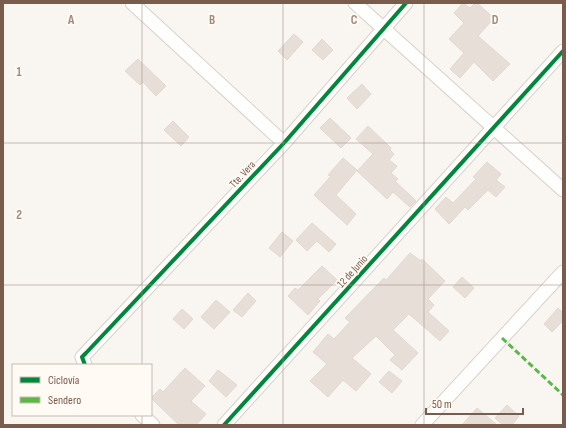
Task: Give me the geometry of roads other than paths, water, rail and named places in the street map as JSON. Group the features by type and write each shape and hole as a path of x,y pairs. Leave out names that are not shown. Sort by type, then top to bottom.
{"street":[{"path":"132,3 284,143"},
{"path":"355,3 563,190"},
{"name":"Tte. Vera","path":"85,359 284,143 406,3"},
{"name":"12 de Junio","path":"224,425 563,51"},
{"path":"422,425 563,272"},
{"path":"143,416 153,425"}]}
